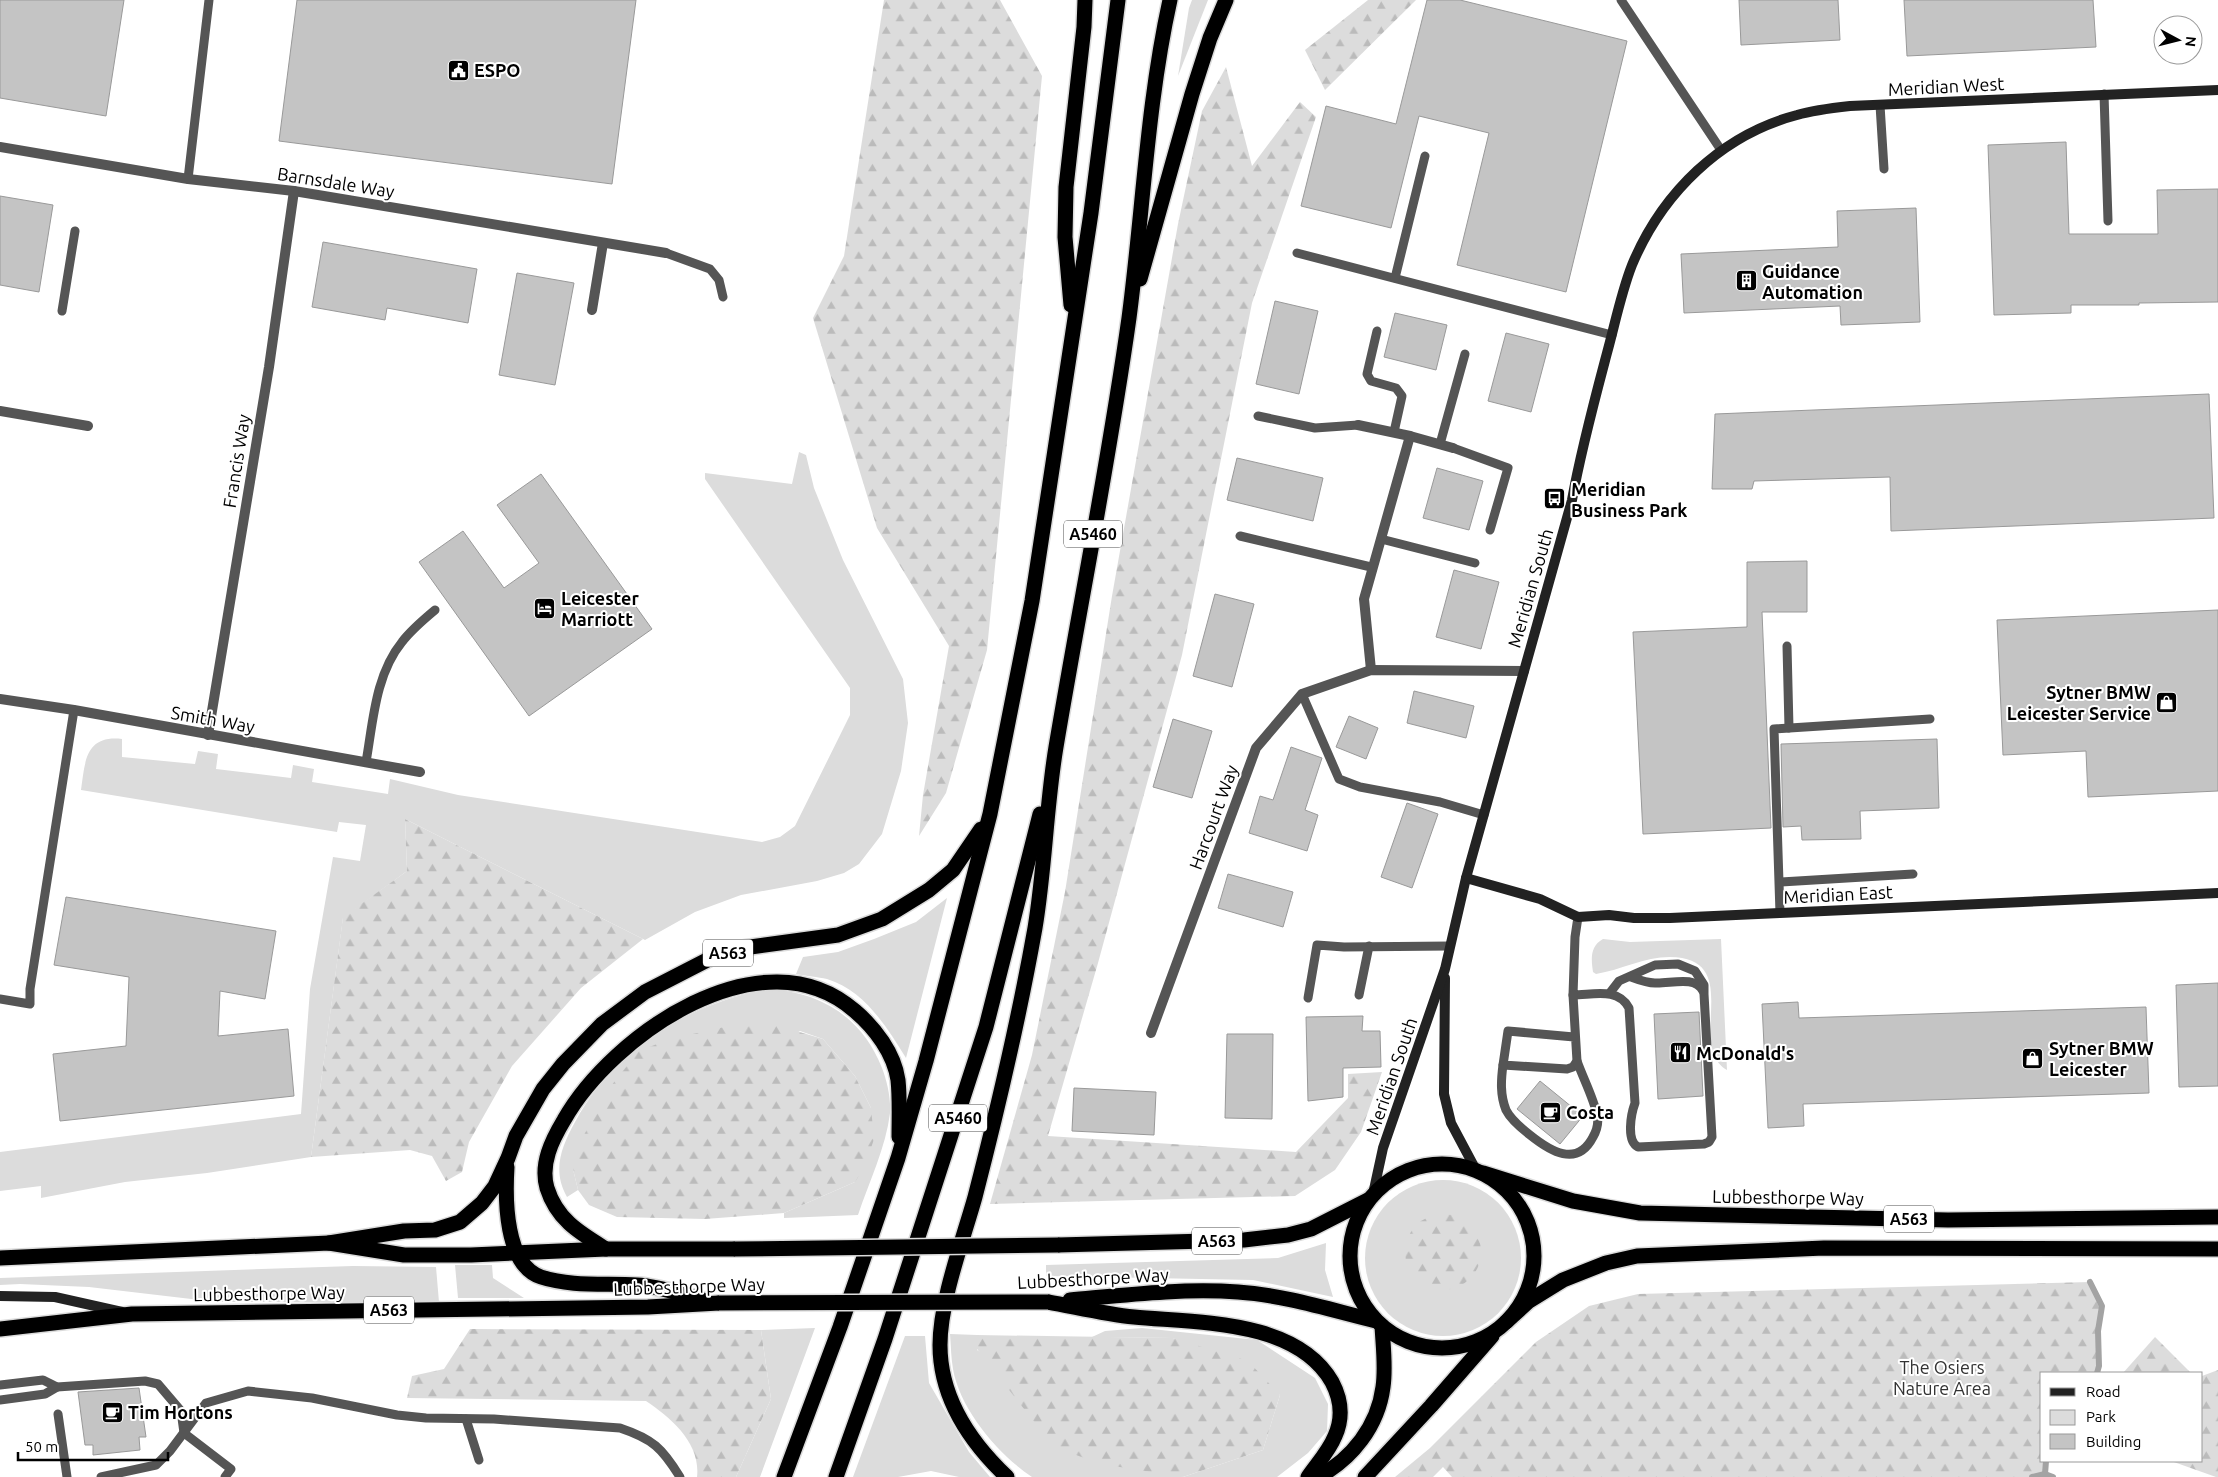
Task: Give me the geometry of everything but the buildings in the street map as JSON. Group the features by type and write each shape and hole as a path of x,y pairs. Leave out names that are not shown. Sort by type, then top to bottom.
{"highway":[{"path":"1073,328 1065,237 1066,187 1084,27 1084,0"},
{"name":"A5460","path":"784,1477 840,1327 898,1158 926,1061 990,814 1032,601 1091,213 1118,0"},
{"name":"A5460","path":"836,1477 888,1330 986,1027 1055,752 1129,316 1157,69 1170,0"},
{"path":"1129,316 1162,206 1192,94 1210,38 1226,0"},
{"path":"1007,1477 975,1442 951,1401 943,1377 940,1339 943,1313 976,1194 1030,955 1055,752"},
{"name":"A563","path":"329,1243 404,1231 435,1230 460,1222 482,1203 495,1186 516,1136 543,1090 563,1064 602,1024 645,992 715,956 743,948 838,935 882,919 929,890 953,870 972,844 990,814"},
{"path":"606,1249 573,1229 557,1209 547,1187 548,1152 583,1091 611,1060 658,1023 717,992 761,983 803,985 833,995 861,1016 884,1043 898,1078 900,1106 898,1158"},
{"name":"A563","path":"508,1158 506,1183 510,1231 515,1252 526,1268 540,1277 562,1282 639,1285 719,1303"},
{"name":"Lubbesthorpe Way","path":"0,1258 329,1243 404,1255 471,1255 606,1249 1058,1245 1244,1240 1288,1236 1311,1229 1371,1197 1390,1180 1420,1166 1443,1163 1479,1171 1573,1201 1640,1213 1948,1220 2218,1217"},
{"path":"1365,1477 1502,1325 1521,1302 1529,1284 1533,1266 1533,1241 1520,1206 1503,1187 1479,1171"},
{"path":"1371,1197 1356,1222 1352,1235 1350,1262 1360,1299 1379,1323 1414,1344 1439,1348 1470,1343 1502,1325"},
{"name":"A563","path":"1502,1325 1529,1301 1563,1280 1606,1263 1637,1256 1824,1248 2218,1249"},
{"name":"Lubbesthorpe Way","path":"0,1329 132,1314 648,1307 719,1303 1048,1302 1198,1291 1240,1292 1306,1304 1379,1323"},
{"path":"1048,1302 1133,1317 1210,1321 1254,1331 1286,1342 1302,1352 1329,1376 1340,1401 1340,1413 1335,1436 1308,1477"},
{"path":"1318,1477 1335,1468 1355,1450 1376,1417 1383,1389 1384,1376 1379,1323"}],"street":[{"name":"Meridian West","path":"1694,174 1721,150 1751,133 1797,115 1850,106 2218,90"},
{"name":"Barnsdale Way","path":"0,147 188,179 294,191 666,253"},
{"name":"Meridian South","path":"1371,1197 1384,1148 1445,969 1466,878 1572,500 1580,454 1632,266 1656,218 1694,174"},
{"name":"Francis Way","path":"208,735 269,367 294,191"},
{"path":"592,310 603,243"},
{"path":"0,411 88,426"},
{"path":"1358,425 1394,432 1453,448"},
{"path":"1371,670 1364,600 1410,436"},
{"path":"1302,694 1371,670 1524,671"},
{"name":"Harcourt Way","path":"1151,1033 1256,748 1302,694"},
{"name":"Smith Way","path":"0,699 74,710 420,772"},
{"path":"1466,878 1540,898 1578,917"},
{"name":"Meridian East","path":"1578,917 1609,915 1634,918 1670,918 1780,914 2218,892"},
{"name":"Meridian South","path":"1445,969 1444,1094 1451,1123 1479,1171"},
{"path":"0,1296 55,1297 132,1314"}],"lane":[{"path":"188,179 209,0"},
{"path":"1621,0 1721,150"},
{"path":"2104,94 2108,221"},
{"path":"1880,105 1884,169"},
{"path":"1395,278 1425,156"},
{"path":"62,311 75,231"},
{"path":"666,253 710,269 719,280 723,297"},
{"path":"1297,253 1612,335"},
{"path":"1377,331 1367,374 1371,381 1396,388 1402,396 1394,432"},
{"path":"1440,444 1464,354"},
{"path":"1258,416 1315,428 1358,425"},
{"path":"1453,448 1508,468 1490,530"},
{"path":"1240,536 1372,568"},
{"path":"1381,539 1476,563"},
{"path":"366,762 374,712 389,662 401,642 435,610"},
{"path":"1788,646 1788,728"},
{"path":"1302,694 1339,779 1360,787 1440,802 1484,815"},
{"path":"0,999 30,1004 30,989 74,710"},
{"path":"1780,914 1781,882 1774,729 1930,719"},
{"path":"1781,882 1913,874"},
{"path":"1574,1037 1508,1031 1503,1065 1502,1094 1507,1111 1518,1126 1546,1148 1560,1154 1582,1151 1590,1143 1597,1130 1598,1115 1576,1062 1573,995 1575,937 1578,917"},
{"path":"1308,998 1317,944 1344,947 1450,946"},
{"path":"1359,996 1369,946"},
{"path":"1573,995 1617,995 1625,1000 1629,1008 1634,1103 1631,1114 1632,1141 1638,1147 1704,1144 1709,1142 1712,1137 1704,985 1696,971 1678,964 1654,965 1619,981 1609,994"},
{"path":"1631,977 1655,983 1696,983 1701,986 1704,994"},
{"path":"1503,1065 1567,1070 1573,1067 1576,1062"},
{"path":"0,1385 43,1380 57,1387"},
{"path":"0,1400 45,1394 57,1387 144,1381 158,1384 181,1411 184,1433 231,1469 225,1477"},
{"path":"101,1477 156,1465 184,1433 206,1403 248,1390 312,1398 397,1415 589,1424 620,1428 637,1434 659,1446 680,1477"},
{"path":"58,1414 67,1477"},
{"path":"466,1419 478,1460"}],"green space":[{"path":"884,0 1000,0 1042,76 987,650 946,793 919,836 923,795 949,646 877,528 813,318 844,256"},
{"path":"1192,0 1208,0 1178,76 1189,8"},
{"path":"1368,0 1416,0 1325,90 1305,50"},
{"path":"1226,67 1252,166 1300,102 1316,117 1252,303 1182,655 1098,963 1048,1136 1296,1152 1348,1098 1348,1074 1382,1072 1361,1132 1335,1170 1295,1196 990,1204 1032,1055 1065,892 1112,596 1178,224 1202,111"},
{"path":"799,452 806,455 814,488 843,560 903,679 908,723 901,771 882,834 859,864 844,873 817,881 741,895 695,912 645,940 405,819 407,871 343,918 311,1157 207,1173 125,1182 41,1198 41,1186 0,1191 0,1152 301,1114 310,989 333,857 360,861 366,825 339,822 337,832 81,790 89,752 101,741 122,739 122,757 195,764 198,751 218,754 216,769 291,778 293,765 314,769 312,782 388,794 390,779 458,795 762,842 780,837 795,826 850,715 850,688 705,479 705,473 792,484"},
{"path":"405,819 643,939 581,988 512,1066 469,1142 462,1172 446,1181 432,1156 410,1150 311,1157 343,917 407,871"},
{"path":"947,898 906,1058 882,1022 853,992 827,979 796,974 803,957 838,952 916,922"},
{"path":"1603,939 1630,942 1721,939 1727,1070 1716,1058 1711,1042 1710,987 1705,972 1693,961 1670,957 1642,961 1596,974 1593,972 1592,953 1596,945"},
{"path":"766,989 804,995 821,1001 837,1010 863,1034 882,1068 890,1101 888,1126 881,1152 858,1215 784,1218 784,1213 855,1182 871,1108 855,1076 823,1039 800,1031 573,1169 578,1190 567,1197 560,1178 559,1168 562,1150 575,1122 591,1096 610,1072 655,1034 681,1019 736,997"},
{"path":"738,1024 773,1024 823,1039 855,1076 871,1108 874,1139 865,1166 855,1182 784,1213 705,1219 617,1217 589,1205 578,1190 573,1169 579,1144 611,1086 639,1051 670,1039"},
{"path":"1443,1180 1473,1186 1498,1203 1515,1228 1521,1258 1515,1288 1498,1313 1473,1330 1443,1336 1413,1330 1388,1313 1371,1288 1365,1258 1371,1228 1388,1203 1413,1186"},
{"path":"1443,1214 1457,1217 1470,1225 1478,1238 1481,1252 1478,1266 1470,1279 1457,1287 1443,1290 1429,1287 1416,1279 1408,1266 1405,1252 1408,1238 1416,1225 1429,1217"},
{"path":"1326,1243 1325,1270 1333,1297 1253,1280 1046,1276 1046,1265 1278,1258"},
{"path":"455,1265 492,1265 493,1278 524,1298 458,1298"},
{"path":"353,1266 436,1267 439,1302 217,1302 89,1287 0,1285 0,1278"},
{"name":"The Osiers Nature Area","path":"2090,1282 2102,1306 2098,1331 2099,1366 2097,1372 2040,1372 2040,1462 2046,1462 2045,1474 2032,1477 1452,1477 1443,1467 1433,1477 1395,1477 1430,1448 1536,1342 1589,1306 1638,1294"},
{"path":"815,1328 760,1477 736,1477 771,1399 761,1330"},
{"path":"1142,1328 1257,1340 1315,1378 1328,1404 1327,1431 1308,1453 1277,1477 1183,1477 1263,1450 1280,1395 1173,1338 1092,1337 1105,1331"},
{"path":"470,1329 761,1330 771,1399 736,1477 697,1477 697,1465 689,1442 665,1415 646,1401 407,1398 412,1376 444,1369"},
{"path":"950,1334 977,1335 977,1350 1183,1477 1032,1477 1019,1468 994,1444 972,1415 957,1385 952,1365"},
{"path":"977,1335 1173,1338 1248,1361 1280,1395 1263,1450 1183,1477 1101,1464 1054,1447 977,1349"},
{"path":"905,1336 925,1336 929,1383 969,1452 990,1477 959,1477 931,1471 898,1477 853,1477"},
{"path":"2155,1337 2190,1372 2124,1372"},
{"path":"2218,1370 2218,1477 2174,1462 2203,1462 2203,1376"}],"waterway":[{"path":"2090,1282 2102,1306 2098,1331 2099,1366 2097,1372"},
{"path":"2045,1474 2046,1462"},
{"path":"2032,1477 2045,1474 2053,1477"}],"place":[{"name":"ESPO","path":"458,70"},
{"name":"Guidance Automation","path":"1746,281"},
{"name":"Meridian Business Park","path":"1555,499"},
{"name":"Leicester Marriott","path":"545,608"},
{"name":"Sytner BMW Leicester Service","path":"2167,702"},
{"name":"McDonald's","path":"1680,1053"},
{"name":"Sytner BMW Leicester","path":"2033,1058"},
{"name":"Costa","path":"1550,1112"},
{"name":"Tim Hortons","path":"112,1412"}]}
